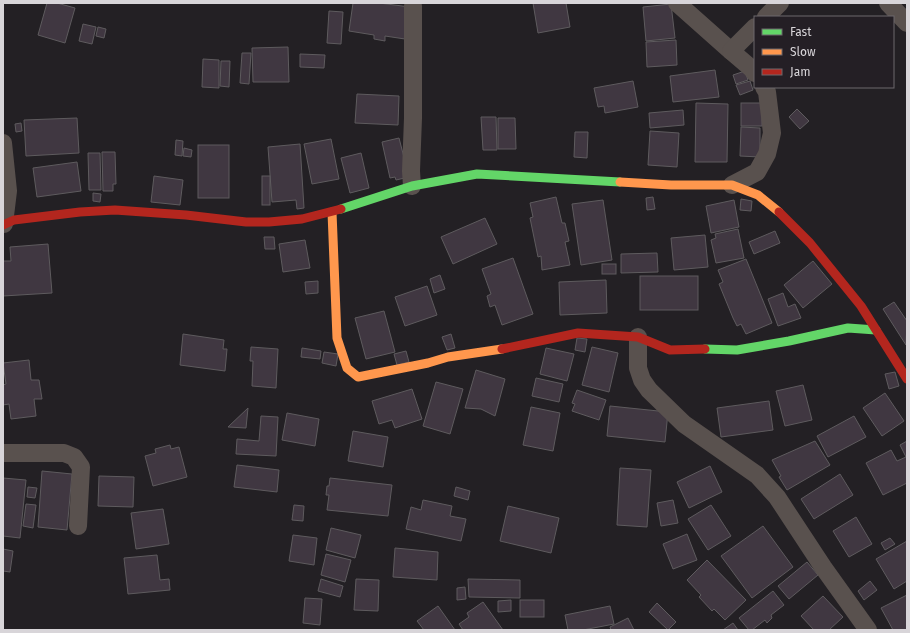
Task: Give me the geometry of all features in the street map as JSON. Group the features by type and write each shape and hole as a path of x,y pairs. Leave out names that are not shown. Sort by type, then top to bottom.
{"street":[{"path":"677,3 754,72"},
{"path":"767,16 780,3"},
{"path":"888,3 907,24"},
{"path":"412,186 413,6"},
{"path":"731,51 754,28"},
{"path":"732,185 757,172 767,154 772,133 767,92 765,88"},
{"path":"3,143 8,191 3,224 14,220 80,212 115,210 186,215 246,222 269,222 302,219 332,212 412,186 477,174 671,185 732,185 758,195 784,216 810,243 861,306 907,380"},
{"path":"332,212 336,338 347,368 358,377 428,363 448,357 505,348 578,333 638,337 670,350 737,350 848,328 876,330"},
{"path":"638,337 638,368 642,380 649,390 684,424 757,475 777,497 823,568 868,630"},
{"path":"3,453 64,453 74,457 81,468 78,526"}],"building":[{"path":"47,3 57,3 75,8 65,43 38,35"},
{"path":"353,3 379,3 410,7 405,39 385,36 385,41 374,39 374,35 349,31"},
{"path":"533,3 566,3 570,27 538,33"},
{"path":"671,4 675,38 646,41 643,7"},
{"path":"329,11 343,12 341,44 327,43"},
{"path":"83,24 96,27 92,44 79,41"},
{"path":"98,27 106,29 104,38 96,36"},
{"path":"676,40 677,65 647,67 646,42"},
{"path":"288,47 289,82 253,82 252,48"},
{"path":"242,53 251,53 249,84 240,83"},
{"path":"300,54 325,55 324,68 300,67"},
{"path":"203,59 219,60 219,88 202,87"},
{"path":"221,61 230,61 229,87 220,86"},
{"path":"715,70 719,97 673,102 670,76"},
{"path":"745,71 748,80 736,84 733,75"},
{"path":"633,81 638,107 605,113 604,106 598,107 594,88"},
{"path":"750,81 753,90 740,95 736,85"},
{"path":"357,94 399,96 398,125 355,123"},
{"path":"696,103 728,104 727,162 695,162"},
{"path":"741,103 762,103 762,126 741,126"},
{"path":"797,109 809,121 800,129 789,117"},
{"path":"683,110 684,125 650,128 649,113"},
{"path":"481,117 496,117 497,150 483,150"},
{"path":"77,118 79,153 26,156 24,120"},
{"path":"498,118 515,118 516,149 498,149"},
{"path":"21,123 22,131 16,132 15,124"},
{"path":"741,127 760,128 760,157 740,156"},
{"path":"650,131 679,133 677,167 648,165"},
{"path":"575,132 588,132 587,158 574,157"},
{"path":"399,138 409,177 396,180 395,177 390,178 382,142"},
{"path":"331,139 339,179 312,184 304,144"},
{"path":"176,140 183,141 182,156 175,155"},
{"path":"300,144 304,208 297,209 296,200 272,202 268,147"},
{"path":"198,145 229,145 229,198 198,198"},
{"path":"184,148 192,150 191,157 183,156"},
{"path":"102,152 115,152 116,184 113,184 113,191 103,191"},
{"path":"88,153 100,153 101,190 89,190"},
{"path":"361,153 369,188 350,193 341,158"},
{"path":"77,162 81,191 37,197 33,168"},
{"path":"154,176 183,180 180,205 151,202"},
{"path":"262,176 270,176 270,205 262,205"},
{"path":"93,193 101,194 100,202 93,201"},
{"path":"556,197 562,223 565,223 569,241 565,242 570,265 542,270 541,256 538,257 530,218 533,217 530,203"},
{"path":"653,197 655,209 647,210 646,198"},
{"path":"741,199 752,201 751,211 740,210"},
{"path":"603,200 612,260 581,265 572,204"},
{"path":"734,200 739,227 711,233 706,206"},
{"path":"485,218 497,244 453,264 441,237"},
{"path":"738,229 744,258 716,263 711,240 716,238 715,234"},
{"path":"775,231 780,243 754,254 749,242"},
{"path":"705,235 708,267 674,270 671,238"},
{"path":"264,237 274,237 275,249 265,249"},
{"path":"305,240 310,268 283,272 279,244"},
{"path":"48,244 52,293 3,296 3,261 11,261 10,247"},
{"path":"657,253 658,272 621,273 621,254"},
{"path":"513,258 533,314 502,325 495,305 490,307 487,296 491,294 482,269"},
{"path":"746,259 772,323 746,334 741,324 737,326 733,318 719,284 723,282 718,270"},
{"path":"813,261 832,284 803,308 784,285"},
{"path":"602,264 616,264 616,274 602,274"},
{"path":"440,275 445,289 434,293 430,279"},
{"path":"640,276 698,276 698,310 640,310"},
{"path":"606,280 607,313 560,315 559,282"},
{"path":"318,281 318,293 306,294 305,282"},
{"path":"427,286 437,315 405,326 395,297"},
{"path":"783,293 788,307 795,304 801,318 778,326 768,299"},
{"path":"894,302 907,321 906,345 883,309"},
{"path":"384,311 395,352 366,359 355,318"},
{"path":"183,334 224,340 223,349 227,349 225,371 180,365"},
{"path":"451,334 455,348 447,350 442,337"},
{"path":"577,338 587,339 585,352 575,350"},
{"path":"251,347 278,349 276,388 252,386 253,361 250,361"},
{"path":"592,347 618,353 609,392 582,385"},
{"path":"302,348 321,351 320,359 301,357"},
{"path":"546,348 574,354 567,381 540,374"},
{"path":"406,351 409,362 397,365 394,354"},
{"path":"324,352 338,354 336,366 322,363"},
{"path":"29,360 31,380 39,380 42,399 34,399 36,416 11,419 9,404 3,405 3,385 6,384 3,363"},
{"path":"476,370 505,379 495,416 481,409 465,408"},
{"path":"895,372 899,386 889,389 885,374"},
{"path":"536,378 563,384 559,402 532,396"},
{"path":"436,382 463,389 450,434 423,426"},
{"path":"803,385 812,420 785,426 776,391"},
{"path":"412,389 422,419 395,428 392,420 379,424 372,401"},
{"path":"577,390 606,400 599,420 572,411 575,404 572,403"},
{"path":"885,393 904,421 882,436 863,408"},
{"path":"769,401 773,430 721,437 717,408"},
{"path":"610,406 668,412 665,442 607,436"},
{"path":"531,407 560,413 553,451 523,445"},
{"path":"248,408 246,428 228,427"},
{"path":"287,413 319,419 315,446 282,440"},
{"path":"261,416 278,417 276,456 236,454 237,439 259,441"},
{"path":"854,416 866,437 828,457 817,436"},
{"path":"353,431 388,437 383,467 348,461"},
{"path":"815,441 830,465 787,490 779,477 781,476 772,460"},
{"path":"907,441 907,483 883,495 866,463 891,450 897,461 906,457 900,445"},
{"path":"170,445 171,449 179,447 187,477 153,486 145,456 156,453 155,449"},
{"path":"237,465 279,470 277,492 234,487"},
{"path":"710,466 722,492 689,508 677,482"},
{"path":"620,468 651,470 647,527 617,525"},
{"path":"42,471 72,474 67,530 38,527"},
{"path":"840,474 853,495 814,519 801,499"},
{"path":"99,476 134,477 133,507 98,506"},
{"path":"3,478 26,480 20,538 3,536"},
{"path":"330,478 392,485 388,516 327,510 329,495 326,495"},
{"path":"28,487 37,488 35,498 27,497"},
{"path":"456,487 470,491 468,500 454,496"},
{"path":"423,500 452,506 450,516 466,519 461,541 406,529 411,507 421,510"},
{"path":"673,500 678,523 661,526 657,503"},
{"path":"26,504 36,505 33,528 23,526"},
{"path":"294,505 304,506 303,521 292,520"},
{"path":"711,505 731,536 708,550 688,519"},
{"path":"508,506 559,518 551,553 500,541"},
{"path":"163,509 169,544 136,549 131,513"},
{"path":"856,517 872,544 849,557 833,531"},
{"path":"763,526 793,567 752,598 721,556"},
{"path":"331,528 361,535 355,558 326,550"},
{"path":"687,534 697,560 673,569 663,544"},
{"path":"293,535 317,538 314,565 289,561"},
{"path":"890,538 895,544 885,550 881,543"},
{"path":"907,541 907,581 894,589 876,559"},
{"path":"395,548 438,552 437,580 393,577"},
{"path":"3,549 13,551 10,572 3,571"},
{"path":"326,554 351,560 345,582 321,575"},
{"path":"157,555 160,580 169,579 170,590 128,594 124,558"},
{"path":"707,560 746,600 725,620 714,609 712,611 699,597 701,595 687,580"},
{"path":"807,562 818,575 789,599 778,586"},
{"path":"321,579 343,586 340,597 318,591"},
{"path":"356,579 379,580 378,611 354,610"},
{"path":"468,579 520,580 520,598 469,597"},
{"path":"870,581 877,590 864,600 858,591"},
{"path":"465,587 466,599 457,600 457,588"},
{"path":"773,591 784,605 771,615 772,618 767,623 765,620 752,630 749,630 739,618"},
{"path":"907,595 907,630 893,630 881,608"},
{"path":"823,596 843,617 829,630 814,630 801,616"},
{"path":"305,598 322,599 320,625 303,623"},
{"path":"511,600 511,611 498,612 498,601"},
{"path":"520,600 544,600 544,617 520,617"},
{"path":"483,602 503,630 463,630 459,624 469,617 467,613"},
{"path":"657,603 676,622 668,630 649,612"},
{"path":"438,606 455,630 424,630 417,621"},
{"path":"610,606 614,624 583,630 568,630 565,615"},
{"path":"628,618 634,630 611,630 610,627"},
{"path":"733,623 738,630 723,630"}],"traffic: fast":[{"path":"341,209 412,186 477,174 620,182"},
{"path":"705,349 737,350 789,341 848,328 876,330"}],"traffic: slow":[{"path":"620,182 671,185 732,185 758,195 779,212"},
{"path":"332,212 337,338 347,368 358,377 428,363 448,357 502,349"}],"traffic: jam":[{"path":"3,225 14,220 80,212 115,210 186,215 246,222 269,222 302,219 341,209"},
{"path":"779,212 810,243 861,306 907,379"},
{"path":"502,349 578,333 638,337 670,350 705,349"}]}
